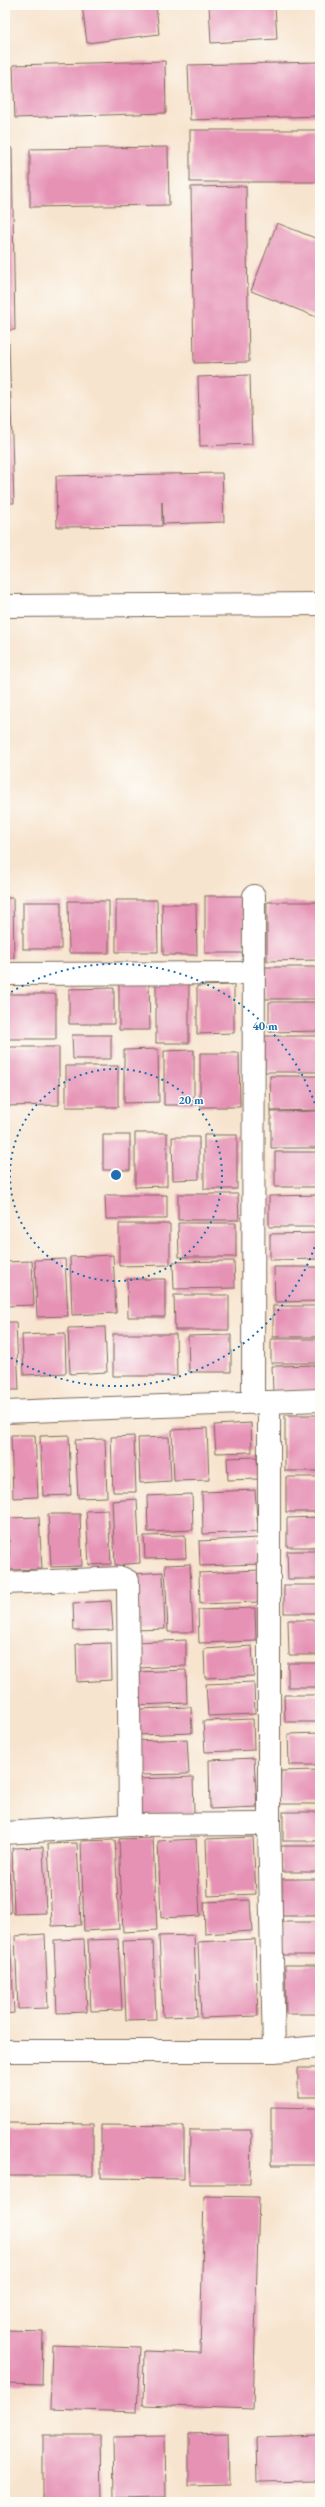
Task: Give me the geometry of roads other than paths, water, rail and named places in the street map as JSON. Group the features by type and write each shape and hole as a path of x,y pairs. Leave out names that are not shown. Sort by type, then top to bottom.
{"street":[{"path":"5,606 320,604"},
{"path":"254,896 261,1403 274,2051"},
{"path":"5,974 254,973"},
{"path":"5,1412 320,1400"},
{"path":"5,1583 122,1578 128,1581 130,1825"},
{"path":"5,1833 130,1825 269,1824"},
{"path":"5,2051 274,2051 320,2047"}]}
